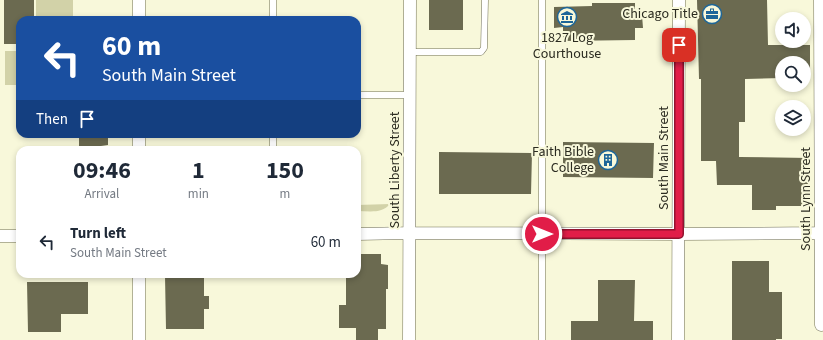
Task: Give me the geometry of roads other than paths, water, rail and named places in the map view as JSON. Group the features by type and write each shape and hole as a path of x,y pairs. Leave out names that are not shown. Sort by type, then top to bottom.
{"street":[{"path":"138,16 139,0"},
{"name":"South Liberty Street","path":"409,340 410,0"},
{"name":"South Main Street","path":"678,340 679,0"},
{"name":"South Lynn Street","path":"820,0 822,233 821,325"},
{"path":"361,234 822,233"},
{"path":"0,236 16,236"},
{"path":"139,278 139,340"}],"lane":[{"path":"272,0 273,16"},
{"path":"410,52 482,52 484,48 484,0"},
{"path":"542,0 542,340"},
{"path":"361,95 410,95"}],"place":[{"name":"Chicago Title","path":"712,14"},
{"name":"1827 Log Courthouse","path":"567,17"},
{"name":"Faith Bible College","path":"608,160"}]}
